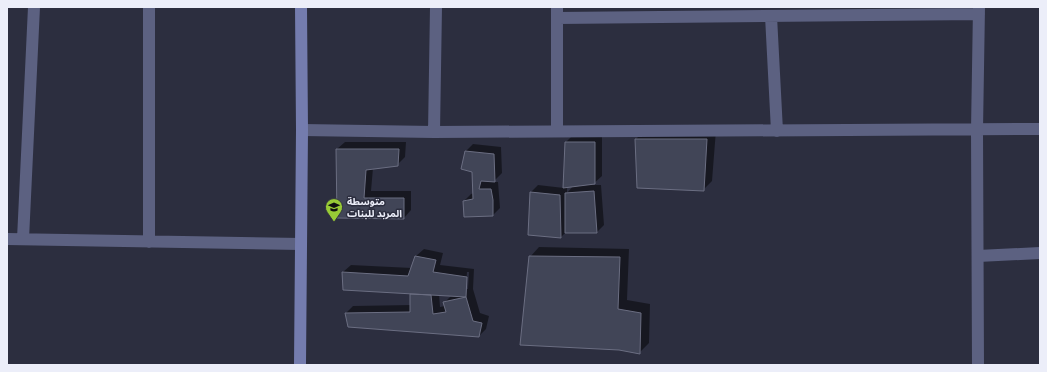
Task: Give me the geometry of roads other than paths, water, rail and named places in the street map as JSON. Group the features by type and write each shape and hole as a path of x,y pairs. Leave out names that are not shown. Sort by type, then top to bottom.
{"street":[{"path":"23,239 34,7"},
{"path":"149,7 149,242"},
{"path":"300,365 302,130 301,7"},
{"path":"434,132 436,7"},
{"path":"557,131 557,13 756,12 771,16 846,11 979,11 977,130 978,365"},
{"path":"771,16 777,131"},
{"path":"302,130 434,132 1040,130"},
{"path":"7,239 301,244"},
{"path":"978,256 1040,253"}],"place":[{"name":"متوسطة المربد للبنات","path":"334,222"}]}
